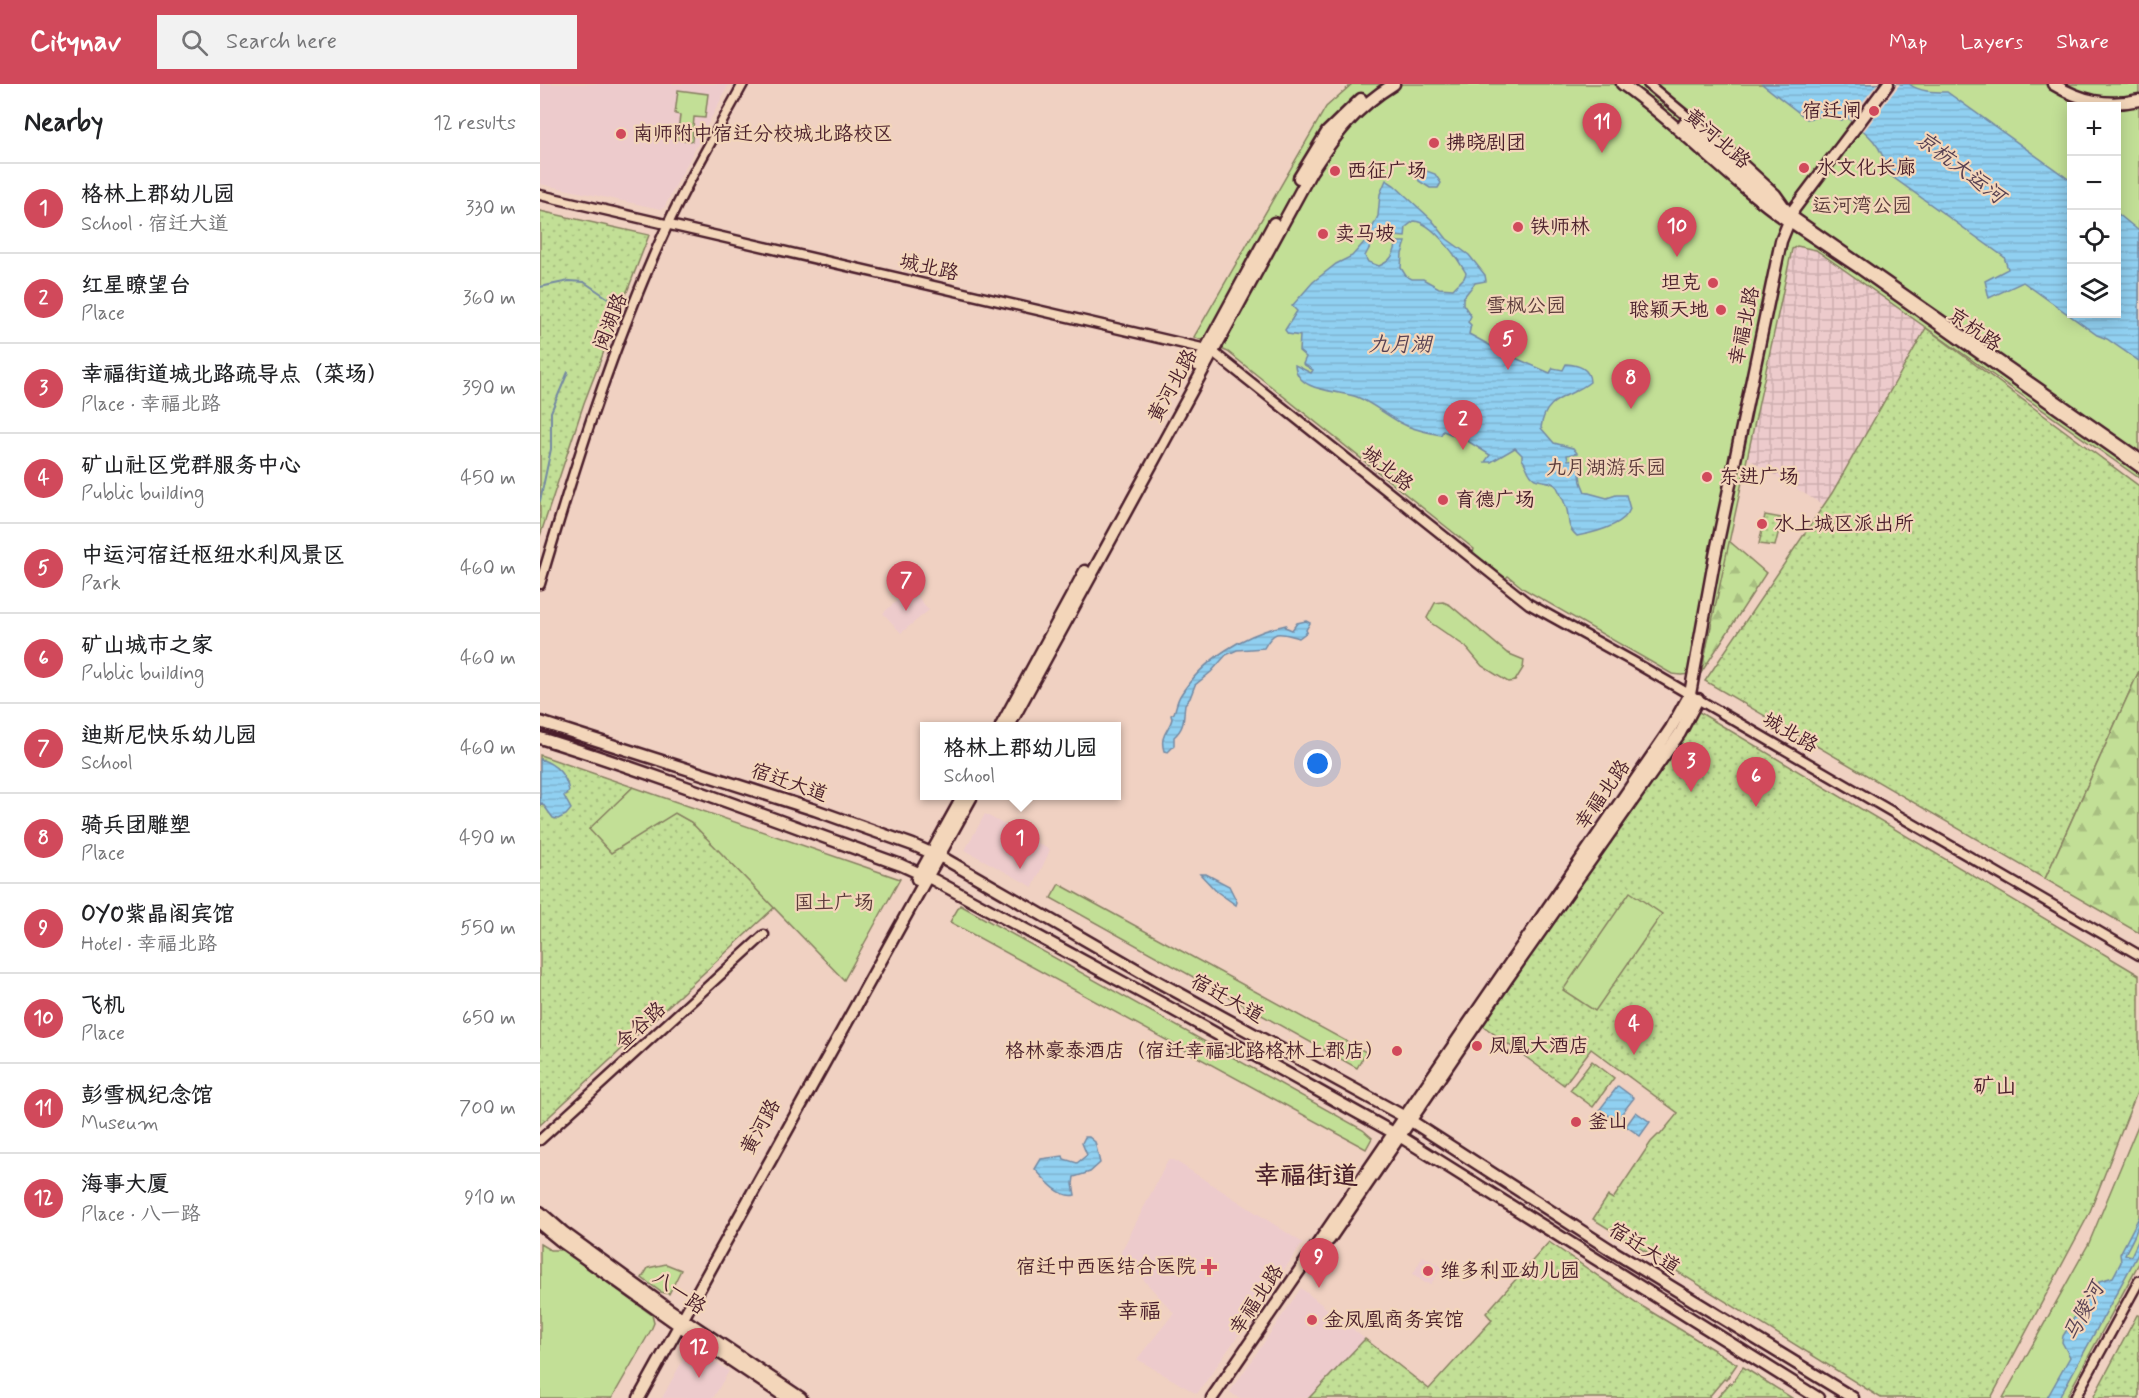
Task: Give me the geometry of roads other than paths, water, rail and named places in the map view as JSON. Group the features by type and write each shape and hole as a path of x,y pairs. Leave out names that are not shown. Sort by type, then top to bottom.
{"main road":[{"name":"黄河北路","path":"1012,722 1204,366 1317,146 1342,117 1381,84"},
{"name":"黄河北路","path":"1003,722 1325,148 1361,108 1394,84"},
{"name":"黄河北路","path":"1622,84 1653,107 1766,206 1789,218"},
{"name":"黄河北路","path":"1635,84 1789,218"},
{"name":"幸福北路","path":"1220,1398 1694,696 1714,555 1774,275 1789,218 1888,84"},
{"path":"2053,84 2086,101 2121,104 2139,100"},
{"name":"宿迁大道","path":"540,722 792,803 936,855 1155,980 1408,1119 1611,1250 1852,1398"},
{"name":"宿迁大道","path":"540,738 621,764 923,875 1161,1003 1397,1135 1818,1398"},
{"path":"936,855 961,800"},
{"path":"923,875 969,800"},
{"name":"黄河路","path":"639,1398 923,875"},
{"name":"幸福北路","path":"1212,1398 1397,1135"},
{"name":"八一路","path":"540,1212 679,1321 801,1398"},
{"name":"八一路","path":"540,1224 562,1242 787,1398"},
{"name":"黄河路","path":"632,1398 679,1321"}],"street":[{"name":"阅湖路","path":"540,584 595,409 668,224 743,84"},
{"path":"1648,84 1730,152 1776,194 1789,218"},
{"name":"城北路","path":"540,195 1210,351 1343,454 1529,604 1694,696 2139,955"},
{"name":"京杭路","path":"1789,218 2139,458"},
{"name":"京杭路","path":"1789,218 2139,467"},
{"name":"金谷路","path":"540,1140 764,935"},
{"path":"2075,1398 2139,1281"}],"water":[{"name":"京杭大运河","path":"1762,84 1909,84 1922,90 1947,92 2067,178 2067,314 2023,282 1989,298 1985,281 2008,269 2004,257 1887,173 1882,155 1873,140 1845,116 1842,120 1827,115 1807,119"},
{"path":"1421,169 1435,174 1441,183 1438,188 1430,188 1419,181 1417,173"},
{"name":"九月湖","path":"1386,180 1394,185 1432,220 1447,239 1469,255 1485,275 1486,281 1475,283 1463,298 1463,304 1471,316 1468,322 1471,325 1469,334 1506,354 1550,373 1553,368 1563,370 1566,364 1579,366 1586,370 1590,382 1553,403 1543,417 1541,428 1554,443 1573,448 1577,453 1567,455 1568,460 1578,459 1581,482 1585,492 1607,498 1626,495 1630,509 1621,520 1607,528 1577,536 1570,527 1566,508 1557,487 1552,483 1532,477 1522,455 1515,448 1491,462 1485,462 1490,455 1466,440 1443,431 1441,435 1410,427 1357,397 1310,386 1297,374 1295,365 1311,373 1313,370 1303,364 1306,357 1299,351 1300,336 1288,334 1285,330 1297,311 1292,306 1313,282 1336,264 1352,256 1367,239 1378,216 1380,194","holes":["1414,221 1421,223 1443,241 1466,273 1453,289 1439,288 1423,279 1412,279 1406,276 1401,268 1406,242 1397,242 1391,257 1379,266 1368,262 1365,256 1377,234 1383,229 1390,230 1395,236 1405,237 1406,227"]},
{"path":"2121,216 2139,231 2139,361 2107,339 2097,335 2073,318 2121,318"},
{"path":"1306,621 1310,623 1307,632 1299,638 1278,634 1271,637 1264,648 1237,650 1226,655 1195,685 1185,704 1183,722 1174,737 1174,746 1168,752 1164,751 1163,741 1171,723 1171,715 1174,713 1180,696 1200,671 1240,642 1286,625 1285,627 1292,630 1297,623"},
{"path":"540,759 559,771 568,785 569,791 564,796 571,809 558,819 553,818 542,803 540,804"},
{"path":"1200,874 1206,874 1229,886 1237,902 1236,905 1216,891"},
{"path":"1618,1086 1634,1098 1616,1121 1600,1109"},
{"path":"1636,1112 1650,1122 1640,1136 1626,1126"},
{"path":"1085,1137 1095,1142 1100,1163 1090,1172 1074,1177 1075,1195 1064,1194 1052,1187 1035,1169 1041,1159 1063,1156 1064,1159 1077,1163 1087,1155 1082,1143"},
{"name":"马陵河","path":"2139,1217 2136,1231 2125,1254 2131,1256 2139,1239 2139,1252 2059,1398 2047,1398 2070,1357 2062,1342 2063,1336 2088,1295 2098,1292 2099,1281 2113,1277 2121,1262 2120,1254"}],"waterway":[{"path":"540,287 569,281 584,282 621,307"},
{"path":"540,501 551,449 551,412 568,372"}],"place":[{"name":"宿迁闸","path":"1874,111"},
{"name":"南师附中宿迁分校城北路校区","path":"621,134"},
{"name":"拂晓剧团","path":"1434,143"},
{"name":"彭雪枫纪念馆","path":"1602,153"},
{"name":"水文化长廊","path":"1804,168"},
{"name":"西征广场","path":"1335,171"},
{"name":"铁师林","path":"1518,227"},
{"name":"卖马坡","path":"1323,234"},
{"name":"飞机","path":"1677,257"},
{"name":"坦克","path":"1713,283"},
{"name":"聪颖天地","path":"1721,310"},
{"name":"中运河宿迁枢纽水利风景区","path":"1508,370"},
{"name":"骑兵团雕塑","path":"1631,409"},
{"name":"红星瞭望台","path":"1463,450"},
{"name":"东进广场","path":"1707,477"},
{"name":"育德广场","path":"1443,500"},
{"name":"水上城区派出所","path":"1762,524"},
{"name":"迪斯尼快乐幼儿园","path":"906,611"},
{"name":"幸福街道城北路疏导点（菜场）","path":"1691,792"},
{"name":"矿山城市之家","path":"1756,807"},
{"name":"格林上郡幼儿园","path":"1020,869"},
{"name":"凤凰大酒店","path":"1477,1046"},
{"name":"格林豪泰酒店（宿迁幸福北路格林上郡店）","path":"1397,1051"},
{"name":"矿山社区党群服务中心","path":"1634,1055"},
{"name":"釜山","path":"1576,1122"},
{"name":"宿迁中西医结合医院","path":"1209,1267"},
{"name":"维多利亚幼儿园","path":"1428,1271"},
{"name":"OYO紫晶阁宾馆","path":"1319,1288"},
{"name":"金凤凰商务宾馆","path":"1312,1320"},
{"name":"海事大厦","path":"699,1378"}],"district":[{"name":"矿山","path":"1995,1087"},
{"name":"幸福街道","path":"1306,1177"},
{"name":"幸福","path":"1139,1312"}],"park label":[{"name":"运河湾公园","path":"1862,206"},
{"name":"雪枫公园","path":"1526,306"},
{"name":"九月湖游乐园","path":"1606,468"},
{"name":"国土广场","path":"834,903"}]}
